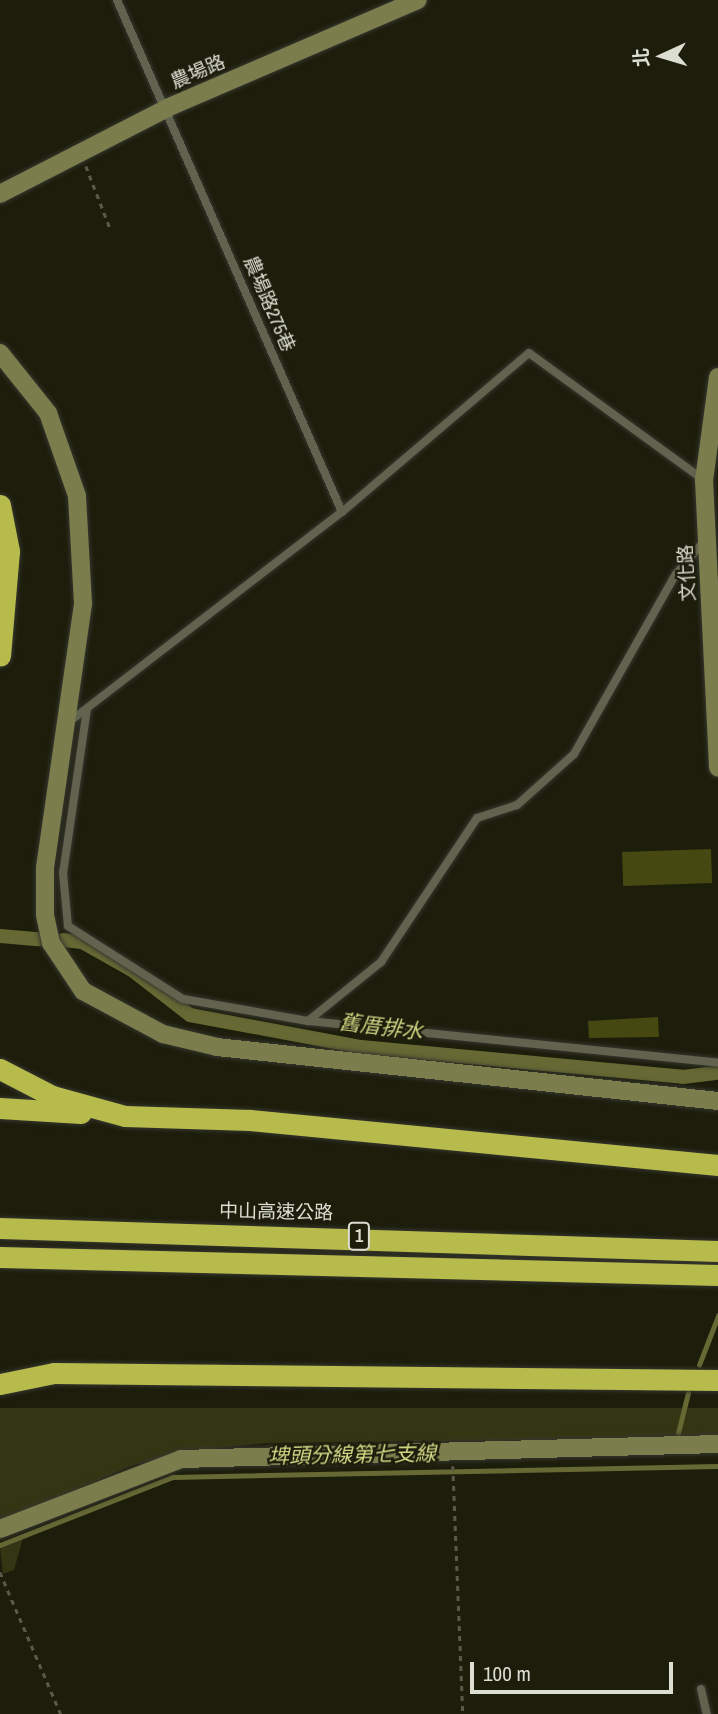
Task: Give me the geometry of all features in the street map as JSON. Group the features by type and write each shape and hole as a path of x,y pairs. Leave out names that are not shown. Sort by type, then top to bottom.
{"highway":[{"path":"0,505 9,551 0,656"},
{"path":"0,1069 52,1096 125,1116"},
{"path":"0,1108 250,1120 718,1165"},
{"name":"中山高速公路","path":"0,1228 718,1251"},
{"name":"1","path":"0,1257 718,1275"},
{"path":"654,1377 718,1368"},
{"path":"0,1372 654,1377 718,1380"},
{"path":"0,1384 54,1373"}],"street":[{"name":"農場路","path":"0,194 83,156 167,108 418,0"},
{"path":"0,353 48,413 76,496 83,604 45,868 45,915 51,943 83,991 118,1015 216,1047 718,1101"},
{"name":"文化路","path":"718,377 704,480 718,768"},
{"path":"0,1529 181,1459 718,1444"}],"lane":[{"name":"農場路275巷","path":"117,0 167,108 342,512"},
{"path":"65,726 342,512 529,353 704,480"},
{"path":"308,1021 382,962 477,818 517,805 574,754 676,574 706,538"},
{"path":"87,709 63,873 68,926 183,999 308,1021 718,1063"},
{"path":"702,1689 707,1714"}],"path":[{"path":"83,156 110,228"},
{"path":"453,1462 463,1714"},
{"path":"0,1572 61,1714"}],"green space":[{"path":"0,1408 718,1408 718,1438 266,1443 198,1450 133,1465 0,1522"},
{"path":"23,1538 14,1570 3,1574 0,1547"}],"building":[{"path":"711,849 712,883 623,886 622,852"},
{"path":"658,1017 659,1037 589,1038 588,1021"}],"waterway":[{"name":"舊厝排水","path":"0,936 38,939"},
{"name":"舊厝排水","path":"63,940 82,942 132,970 190,1015 361,1047 683,1077 718,1073"},
{"path":"699,1365 718,1316"},
{"path":"678,1433 688,1393"},
{"name":"埤頭分線第七支線","path":"0,1545 173,1477 718,1466"}]}
